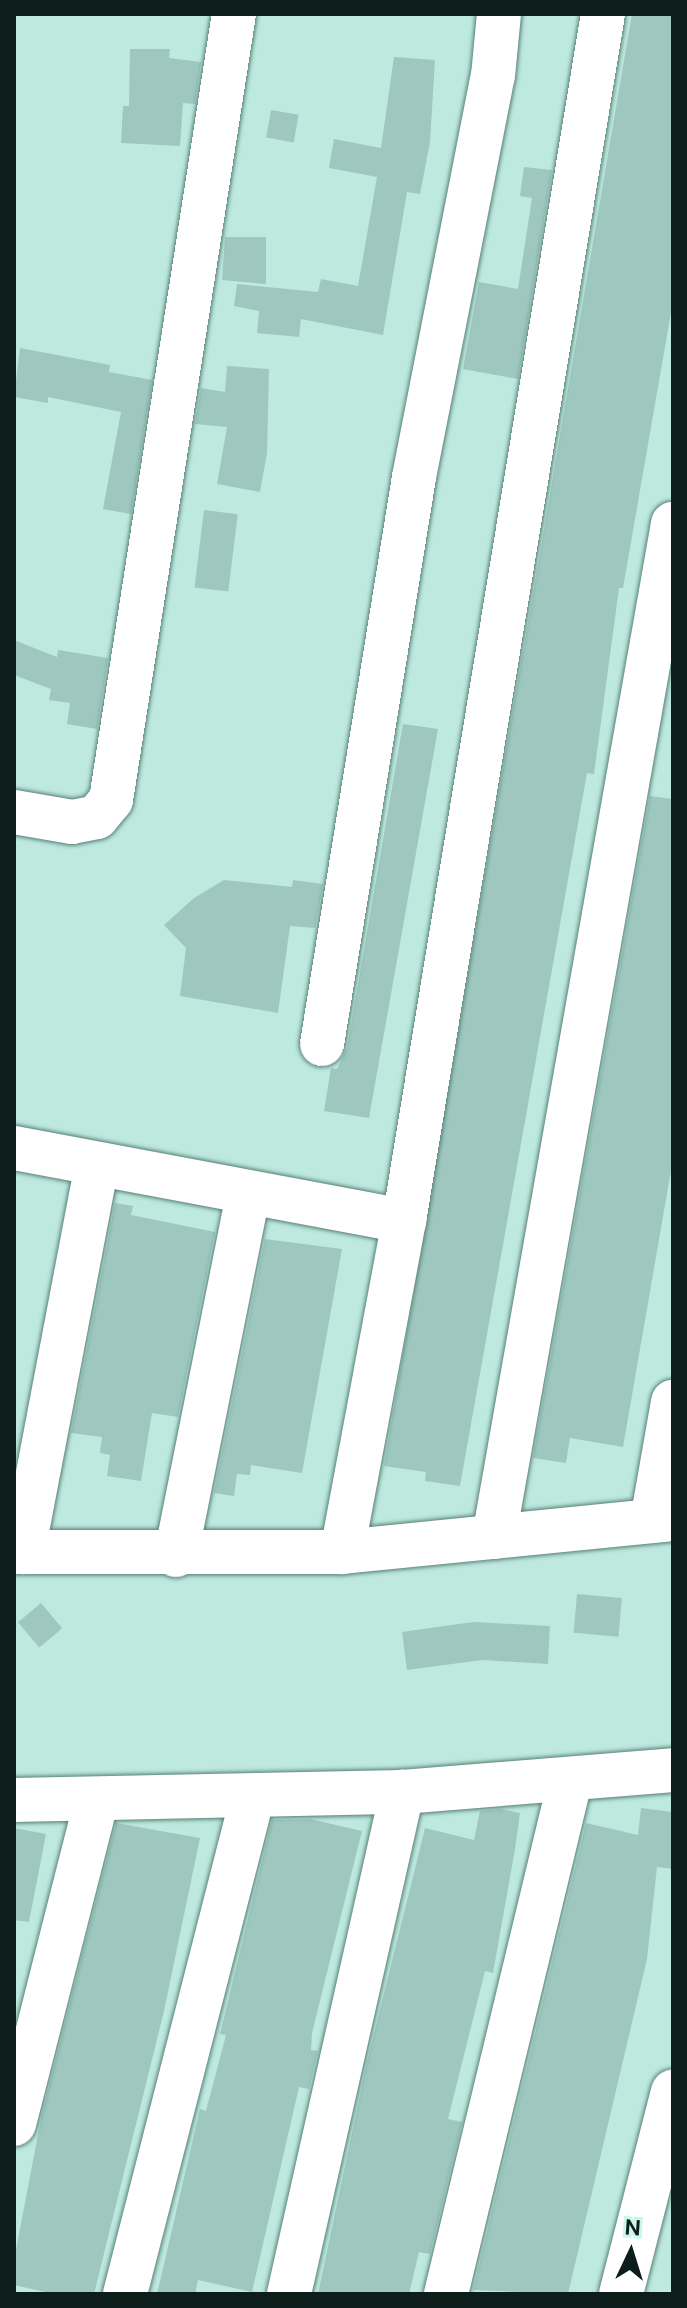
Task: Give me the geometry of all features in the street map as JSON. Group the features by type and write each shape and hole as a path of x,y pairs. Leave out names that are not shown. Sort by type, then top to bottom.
{"street":[{"path":"14,812 72,822 97,817 111,800 234,14"},
{"path":"322,1044 414,477 493,76 499,14"},
{"path":"342,1552 404,1221 603,14"},
{"path":"494,1537 673,524"},
{"path":"14,1148 248,1195 404,1221"},
{"path":"97,1165 18,1552 176,1555 342,1552 663,1520 673,1402"},
{"path":"176,1555 248,1195"},
{"path":"14,1800 252,1799 570,1781 673,1770"},
{"path":"446,2294 570,1781"},
{"path":"289,2294 402,1792"},
{"path":"125,2294 252,1799"},
{"path":"14,2124 96,1802"},
{"path":"621,2294 673,2092"}],"building":[{"path":"632,14 673,14 673,301 623,588 619,588 594,774 587,773 460,1486 425,1481 426,1472 384,1466"},
{"path":"130,49 170,49 169,58 201,62 195,104 183,103 180,146 121,143 123,106 129,106"},
{"path":"394,57 435,60 430,142 420,194 407,192 383,335 301,319 299,337 257,333 259,311 234,306 237,284 318,292 321,279 358,286 377,177 329,168 334,139 381,148"},
{"path":"271,110 299,115 294,142 266,138"},
{"path":"524,167 552,170 518,379 463,369 479,282 518,289 532,198 520,196"},
{"path":"225,237 266,237 266,284 222,280"},
{"path":"20,348 110,365 109,372 152,380 131,514 103,509 121,412 48,397 48,403 14,397"},
{"path":"227,366 269,369 267,453 260,492 217,484 227,427 195,424 201,388 225,392"},
{"path":"204,510 238,514 228,592 194,587"},
{"path":"14,640 57,657 58,650 108,658 97,729 67,724 70,703 49,700 51,689 14,675"},
{"path":"403,724 438,729 369,1118 324,1111 331,1068 337,1069 347,1048"},
{"path":"650,796 673,799 673,1159 623,1447 570,1438 566,1463 533,1458"},
{"path":"224,880 292,887 293,880 323,884 315,928 290,926 278,1013 180,996 186,948 164,925 194,898"},
{"path":"115,1203 133,1206 131,1215 215,1232 178,1417 152,1413 141,1481 107,1476 110,1455 100,1453 102,1437 71,1433"},
{"path":"265,1239 342,1249 302,1473 251,1465 250,1475 237,1474 234,1496 214,1493"},
{"path":"577,1594 622,1598 618,1637 574,1633"},
{"path":"41,1603 62,1628 39,1648 18,1622"},
{"path":"473,1622 550,1626 548,1664 482,1660 407,1670 402,1632"},
{"path":"641,1808 673,1812 673,1869 657,1867 647,1959 568,2294 473,2290 586,1823 638,1835"},
{"path":"501,1809 520,1813 515,1849 493,1973 485,1971 448,2119 462,2122 430,2254 419,2252 409,2294 318,2294 367,2062 425,1828 474,1840 480,1811"},
{"path":"310,1819 362,1831 312,2033 311,2050 318,2051 309,2089 299,2087 252,2292 198,2280 195,2294 157,2294 200,2109 206,2111 226,2035 220,2034 272,1820"},
{"path":"116,1823 200,1838 164,2011 94,2294 54,2294 14,2285 14,2260 42,2114"},
{"path":"14,1828 46,1834 29,1922 14,1920"}]}
